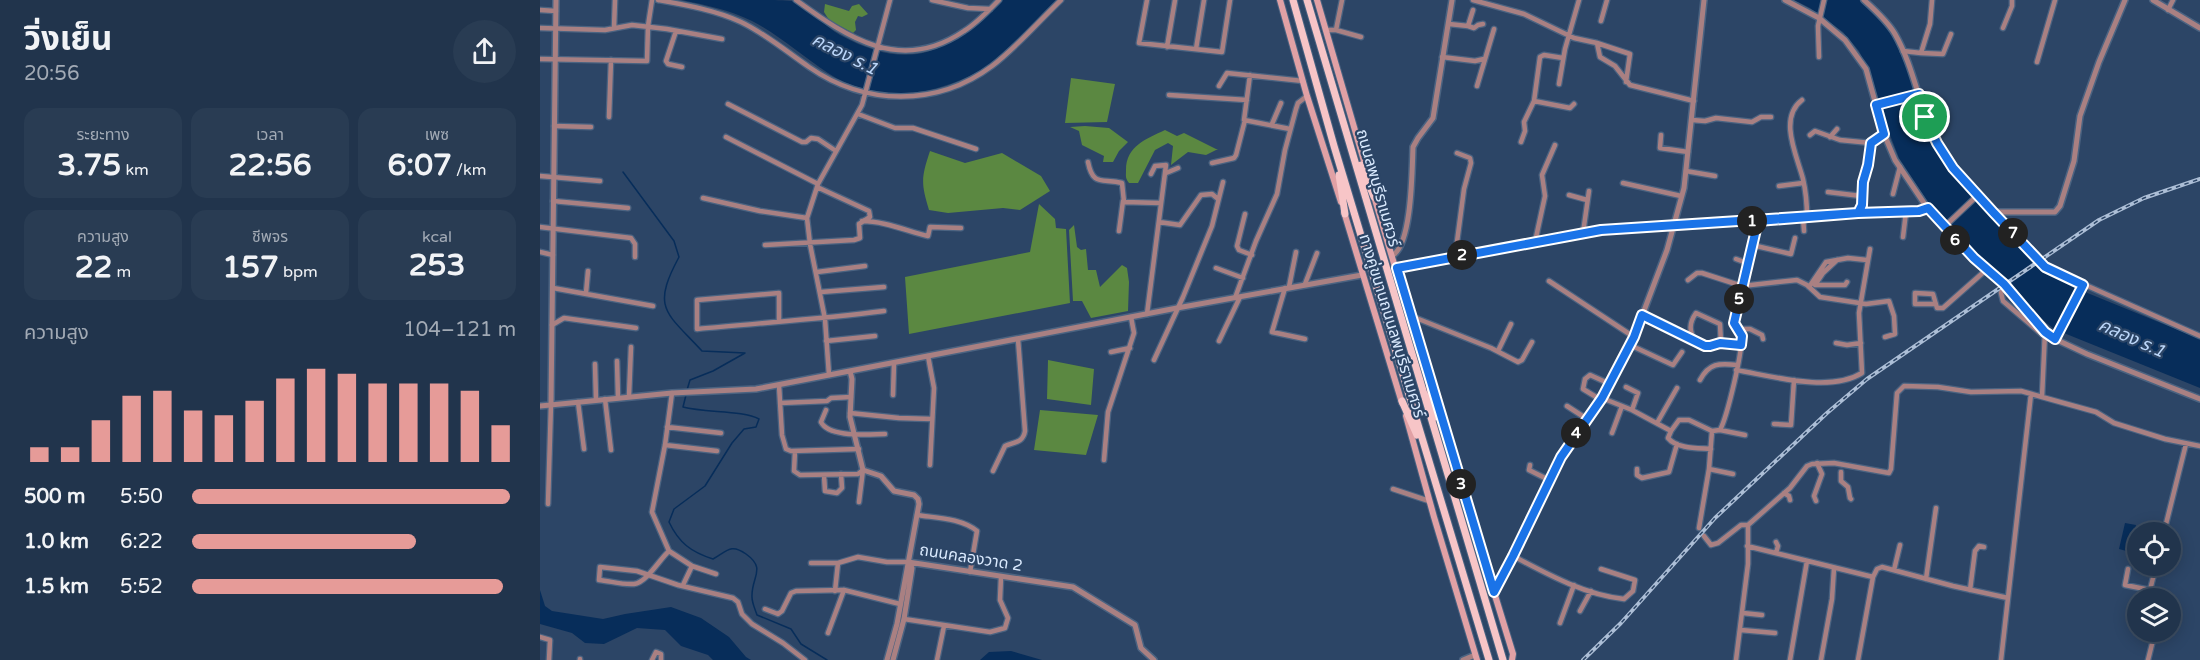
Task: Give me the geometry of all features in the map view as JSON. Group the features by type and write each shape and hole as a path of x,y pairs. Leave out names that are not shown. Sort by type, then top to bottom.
{"main road":[{"name":"ทางคู่ขนานถนนลพบุรีราเมศวร์","path":"1280,0 1307,96 1402,401 1476,658"},
{"name":"ถนนลพบุรีราเมศวร์","path":"1293,0 1334,146 1401,363 1426,456 1489,660"},
{"name":"ถนนลพบุรีราเมศวร์","path":"1306,0 1503,660"},
{"name":"ทางคู่ขนานถนนลพบุรีราเมศวร์","path":"1317,0 1429,381 1513,654 1512,660"},
{"path":"1301,26 1313,22"},
{"path":"1346,129 1374,197"},
{"path":"1334,146 1345,214"},
{"path":"1429,381 1441,450"},
{"path":"1402,401 1426,456"}],"street":[{"path":"548,504 556,0"},
{"path":"614,28 615,0"},
{"path":"540,59 647,62 648,26 652,0"},
{"path":"658,0 702,9 742,23 767,37 822,75 867,91 897,97 933,94 963,84 992,66 1061,0"},
{"path":"796,0 839,31 878,48 904,51 941,44 965,31 999,0"},
{"path":"829,375 825,319 807,218 817,185 858,114 867,91 890,0"},
{"path":"932,0 968,8 990,9"},
{"path":"1147,0 1139,43 1222,52 1230,0"},
{"path":"1167,46 1175,0"},
{"path":"1196,49 1204,0"},
{"path":"1336,30 1342,0"},
{"path":"1393,255 1397,253 1401,244 1407,221 1413,147 1433,118 1452,0"},
{"path":"1473,0 1524,14 1574,38 1585,39 1630,54 1626,82"},
{"path":"1559,84 1569,34 1580,0"},
{"path":"1601,21 1607,0"},
{"path":"1494,592 1549,480 1573,437 1602,399 1630,345 1667,250 1686,171 1704,0"},
{"path":"1785,0 1819,18 1845,40 1866,69 1884,134 1900,167 1928,208 1986,270 2004,284 2044,334 2042,397"},
{"path":"1819,57 1817,40 1819,18 1824,0"},
{"path":"1864,0 1894,32 1919,94 1925,117 1937,143 1953,168 1976,196 2045,267 2200,336"},
{"path":"1921,53 1930,24 1932,0"},
{"path":"2003,28 2012,6 2012,0"},
{"path":"2037,62 2055,0"},
{"path":"1993,212 2055,212 2060,206 2074,161 2080,116 2098,62 2125,0"},
{"path":"2153,0 2200,28"},
{"path":"2168,10 2173,0"},
{"path":"540,10 556,11"},
{"path":"1468,26 1473,10"},
{"path":"1449,24 1474,28 1483,24"},
{"path":"540,28 605,30 632,25 722,39"},
{"path":"1477,86 1494,29"},
{"path":"1326,30 1336,30 1361,37"},
{"path":"676,31 666,61 682,67"},
{"path":"1903,51 1943,54 1951,34"},
{"path":"1597,43 1600,57 1615,66 1626,82 1640,88 1694,101"},
{"path":"1521,142 1524,138 1524,125 1534,101 1540,57 1544,55 1563,58"},
{"path":"1442,57 1475,61 1484,59"},
{"path":"609,117 611,60"},
{"path":"1219,86 1227,73 1303,81"},
{"path":"1212,163 1234,158 1236,155 1245,120 1250,75"},
{"path":"1876,105 1919,94"},
{"path":"1169,95 1247,100"},
{"path":"1219,341 1277,194 1290,129 1298,103 1307,96"},
{"path":"1802,100 1796,105 1790,126 1803,183 1804,231"},
{"path":"1534,101 1570,108 1574,104"},
{"path":"1272,124 1281,103"},
{"path":"728,104 802,142 811,138 818,139 836,151"},
{"path":"858,114 895,128 913,128 976,149"},
{"path":"1692,120 1705,121 1716,118 1752,122 1761,117 1771,117"},
{"path":"1245,120 1290,129"},
{"path":"1517,124 1524,125"},
{"path":"554,126 591,127"},
{"path":"1830,137 1837,129"},
{"path":"1810,135 1815,132 1840,140 1852,137 1871,143"},
{"path":"1858,213 1862,205 1871,143 1884,134"},
{"path":"1661,135 1660,148 1688,152"},
{"path":"726,137 869,211 870,217 859,224 860,238 854,240 765,245"},
{"path":"1535,243 1545,196 1542,175 1555,145"},
{"path":"1455,257 1464,189 1471,163 1470,158 1456,153"},
{"path":"1088,162 1092,177 1115,179 1123,184 1119,231"},
{"path":"1147,314 1166,165 1158,164 1151,174"},
{"path":"1893,194 1900,167"},
{"path":"1166,173 1178,168"},
{"path":"1686,171 1715,176"},
{"path":"540,176 600,181"},
{"path":"1154,360 1212,226 1222,182"},
{"path":"1623,183 1681,196"},
{"path":"1779,186 1803,183"},
{"path":"1583,233 1589,191"},
{"path":"1828,192 1862,195"},
{"path":"1162,193 1171,194"},
{"path":"1159,222 1180,225 1201,195 1212,194 1218,199"},
{"path":"1569,195 1587,201"},
{"path":"1945,226 1976,196"},
{"path":"703,198 760,211 807,218"},
{"path":"553,201 628,208"},
{"path":"1122,201 1161,203"},
{"path":"1397,268 1601,230 1858,213 1906,212 1928,208"},
{"path":"1903,237 1906,212"},
{"path":"1245,214 1237,246 1239,250 1252,255"},
{"path":"862,221 876,221 897,229 928,236 930,227 960,228"},
{"path":"1720,430 1726,420 1737,368 1742,336 1734,323 1758,221"},
{"path":"540,227 631,238 635,244 635,257"},
{"path":"1752,245 1791,254 1795,238"},
{"path":"1700,380 1705,371 1713,366 1737,368 1794,380 1821,382 1852,380 1862,373 1860,302 1870,249"},
{"path":"540,252 553,255"},
{"path":"1296,252 1272,332 1305,339"},
{"path":"1305,284 1317,252"},
{"path":"1810,288 1826,262 1856,257 1867,260"},
{"path":"1736,258 1747,264"},
{"path":"1816,285 1823,273 1839,259"},
{"path":"817,272 865,266"},
{"path":"1216,268 1243,278"},
{"path":"1936,304 1915,304 1915,294 1933,294 1938,309 1945,307 1986,270"},
{"path":"586,293 588,271"},
{"path":"1688,280 1697,273 1702,273 1742,286 1797,280 1820,297 1866,304 1888,301 1894,315 1895,334 1885,337"},
{"path":"540,406 629,396 756,389 1362,275"},
{"path":"1549,281 1634,337"},
{"path":"1810,288 1816,285 1845,285 1847,282"},
{"path":"2004,284 2001,293 2003,301 2044,334 2087,354 2200,399"},
{"path":"2055,339 2083,285"},
{"path":"821,292 884,287"},
{"path":"553,288 653,306"},
{"path":"779,321 779,293 697,300 697,329 825,319 884,311"},
{"path":"1695,341 1689,326 1696,313 1720,324 1720,343"},
{"path":"1642,315 1708,347 1720,343 1741,345"},
{"path":"1411,316 1520,362 1532,342"},
{"path":"1104,460 1108,412 1134,333 1131,317"},
{"path":"552,325 564,318 636,328"},
{"path":"1498,351 1511,324"},
{"path":"1738,329 1756,331 1762,334 1763,339"},
{"path":"826,340 875,336"},
{"path":"993,471 1005,446 1019,442 1025,432 1018,339"},
{"path":"1836,343 1847,345 1861,343"},
{"path":"1630,345 1673,365 1682,352"},
{"path":"629,396 631,347"},
{"path":"1111,352 1130,348"},
{"path":"928,356 934,388 930,465"},
{"path":"617,361 618,398"},
{"path":"893,395 894,363"},
{"path":"595,364 596,400"},
{"path":"850,371 850,413 863,470 859,502"},
{"path":"1610,384 1590,375 1585,379 1583,389 1632,410 1671,431"},
{"path":"1773,424 1791,425 1794,380"},
{"path":"779,385 785,448 795,451 859,449"},
{"path":"1704,536 1711,545 1718,543 1741,525 1748,525 1784,492 1807,466 1817,463 1834,463 1889,473 1897,393 1904,386 1977,392 2021,390 2096,411 2114,423 2200,446"},
{"path":"1626,387 1638,393 1632,410"},
{"path":"1657,423 1677,388"},
{"path":"672,393 652,512 669,551 692,566 716,574"},
{"path":"2001,660 2031,394"},
{"path":"780,403 826,401 831,398 851,397"},
{"path":"605,399 611,450"},
{"path":"578,402 584,448"},
{"path":"1567,406 1587,419"},
{"path":"1612,433 1622,406"},
{"path":"826,410 821,422 825,428 836,433 885,434"},
{"path":"850,413 932,419"},
{"path":"1711,449 1677,444 1668,438 1679,420 1689,420 1712,431 1720,430 1745,435"},
{"path":"667,427 721,433"},
{"path":"1699,528 1706,495 1712,431"},
{"path":"1637,469 1637,475 1642,478 1669,472 1677,444"},
{"path":"2166,522 2186,444"},
{"path":"664,445 717,451"},
{"path":"795,451 793,466 795,473 800,475 858,474 863,470"},
{"path":"1816,501 1814,496 1822,474 1817,463"},
{"path":"1530,465 1529,470 1549,480"},
{"path":"1843,465 1841,481 1848,487 1851,499"},
{"path":"1709,469 1733,474"},
{"path":"863,470 881,477 894,491 914,495 919,504 917,515 956,521 971,526 977,531 970,572"},
{"path":"1841,472 1848,474"},
{"path":"824,475 825,491 837,492 842,488 841,474"},
{"path":"1394,489 1429,501"},
{"path":"1784,492 1790,500"},
{"path":"1706,495 1714,496"},
{"path":"1775,501 1781,506"},
{"path":"1926,579 1936,508"},
{"name":"ถนนคลองวาด 2","path":"917,515 908,562 1073,587 1136,625 1141,648 1154,660"},
{"path":"1736,660 1748,564 1748,525"},
{"path":"1776,542 1778,546 1776,554"},
{"path":"1894,570 1900,545"},
{"path":"1747,546 1873,577"},
{"path":"1970,590 1976,548 1984,547"},
{"path":"669,551 656,563 648,576 634,584 599,580 600,567 637,570 648,576 732,598 738,602 742,614 752,624 805,660"},
{"path":"1513,556 1591,591 1624,598 1633,591 1635,580 1600,569"},
{"path":"811,563 838,562 858,557 886,562 908,562"},
{"path":"1790,660 1807,561"},
{"path":"835,591 838,562"},
{"path":"887,660 897,624 908,562"},
{"path":"893,660 904,619 912,568 908,562"},
{"path":"683,585 692,566"},
{"path":"1858,660 1873,577 1877,569 1882,567 2008,598"},
{"path":"1821,660 1832,599 1834,568"},
{"path":"2127,574 2125,585 2140,588"},
{"path":"904,619 990,632 1005,628 1008,618 1000,600 1001,577"},
{"path":"1560,623 1574,585"},
{"path":"765,609 776,614 781,613 791,594 796,591 844,590 900,604"},
{"path":"828,633 844,590"},
{"path":"1580,610 1591,591"},
{"path":"1556,612 1564,614"},
{"path":"1743,613 1762,615"},
{"path":"937,660 944,626"},
{"path":"1741,630 1775,633"},
{"path":"540,637 549,639 551,644 549,660"},
{"path":"2148,660 2152,642"},
{"path":"652,660 656,652 661,654 661,660"},
{"path":"1463,660 1476,658"}],"green space":[{"path":"825,4 849,11 852,6 859,4 868,14 858,16 855,22 856,30 853,33 829,20 824,12"},
{"path":"1071,78 1115,84 1107,122 1065,123"},
{"path":"1070,127 1109,128 1128,142 1113,162 1103,162 1104,156 1082,145 1079,131"},
{"path":"1165,130 1177,136 1184,133 1218,149 1206,155 1188,152 1171,165 1173,146 1168,143 1155,150 1138,183 1129,183 1126,178 1127,162 1133,149"},
{"path":"930,151 965,163 1002,153 1041,176 1050,191 1020,210 1003,208 948,213 929,210 923,180"},
{"path":"1039,204 1055,219 1056,228 1066,229 1070,303 909,334 905,277 1030,252"},
{"path":"1074,225 1077,247 1081,250 1086,249 1088,270 1096,270 1100,287 1122,265 1127,268 1128,311 1091,318 1082,301 1073,301 1069,230"},
{"path":"1048,360 1094,369 1091,405 1047,399"},
{"path":"1040,410 1098,415 1086,455 1034,450"}],"water":[{"path":"682,0 792,1 840,35 865,47 909,55 928,52 946,44 964,33 1002,0 1059,0 1013,47 977,72 957,82 935,88 891,93 848,84 744,17"},
{"name":"คลอง ร.1","path":"1794,0 1861,0 1865,3 1892,33 1916,92 1929,134 1955,172 2044,265 2085,292 2200,339 2200,388 2054,329 2043,320 1930,205 1899,158 1871,75 1859,51 1843,32 1810,8"},
{"path":"2125,523 2127,523 2127,551 2119,549"},
{"path":"540,590 545,606 552,611 603,619 671,607 701,618 729,637 751,660 713,660 708,655 681,646 665,630 637,628 604,644 585,643 572,633 540,624"},
{"path":"1011,651 1042,660 980,660 989,652"}],"waterway":[{"path":"623,172 674,241 679,257 670,274 664,299 672,318 702,351 745,353 713,371 690,380 687,390"},
{"path":"686,395 683,407 743,414 759,419 756,427 744,429 732,443 705,486 674,509 669,522 686,546 698,553 713,559 726,551 736,549 752,559 757,569 752,590 757,615 791,629 801,644 827,660"}],"railway":[{"path":"1583,660 1621,623 1715,518 1827,413 1867,379 2099,220 2144,198 2200,179"}],"route":[{"path":"1919,94 1925,117 1937,143 1953,168 1993,212 2045,267 2083,285 2055,339 2045,332 2004,284 1986,270 1944,228 1928,208 1919,211 1758,221 1734,323 1742,336 1741,345 1720,343 1708,347 1642,315 1634,337 1602,398 1561,457 1494,592 1397,268 1601,230 1858,213 1862,205 1863,182 1871,143 1884,134 1876,105 1919,94"}]}
